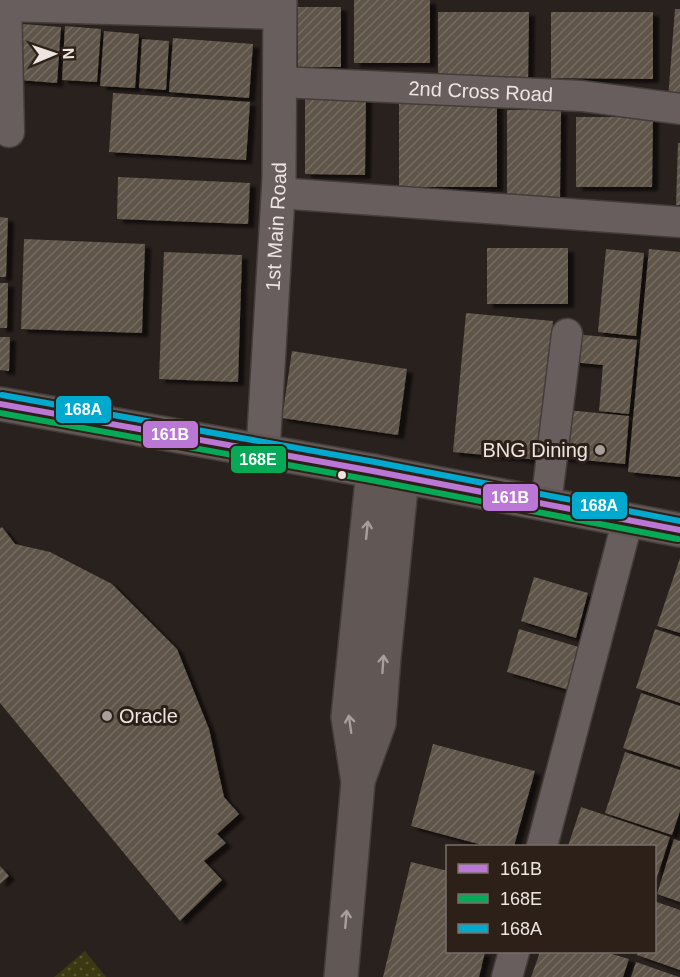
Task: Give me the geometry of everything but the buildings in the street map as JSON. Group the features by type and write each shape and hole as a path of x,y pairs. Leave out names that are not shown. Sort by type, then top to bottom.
{"main road":[{"path":"0,404 680,530"},
{"path":"341,977 358,782 348,717 388,475"}],"street":[{"path":"9,132 6,3 280,7"},
{"name":"1st Main Road","path":"263,451 278,193 280,7"},
{"name":"2nd Cross Road","path":"280,82 582,96 680,108"},
{"path":"278,193 680,222"},
{"path":"546,504 567,334"},
{"path":"542,845 628,519"},
{"path":"507,977 513,953"}],"shaded area":[{"path":"85,951 106,977 54,977"}],"transit line":[{"name":"168A","path":"2,395 375,462 680,521"},
{"name":"161B","path":"0,404 373,471 680,530"},
{"name":"168E","path":"0,413 371,480 678,539"}],"place":[{"name":"BNG Dining","path":"600,450"},
{"name":"Oracle","path":"107,716"}]}
